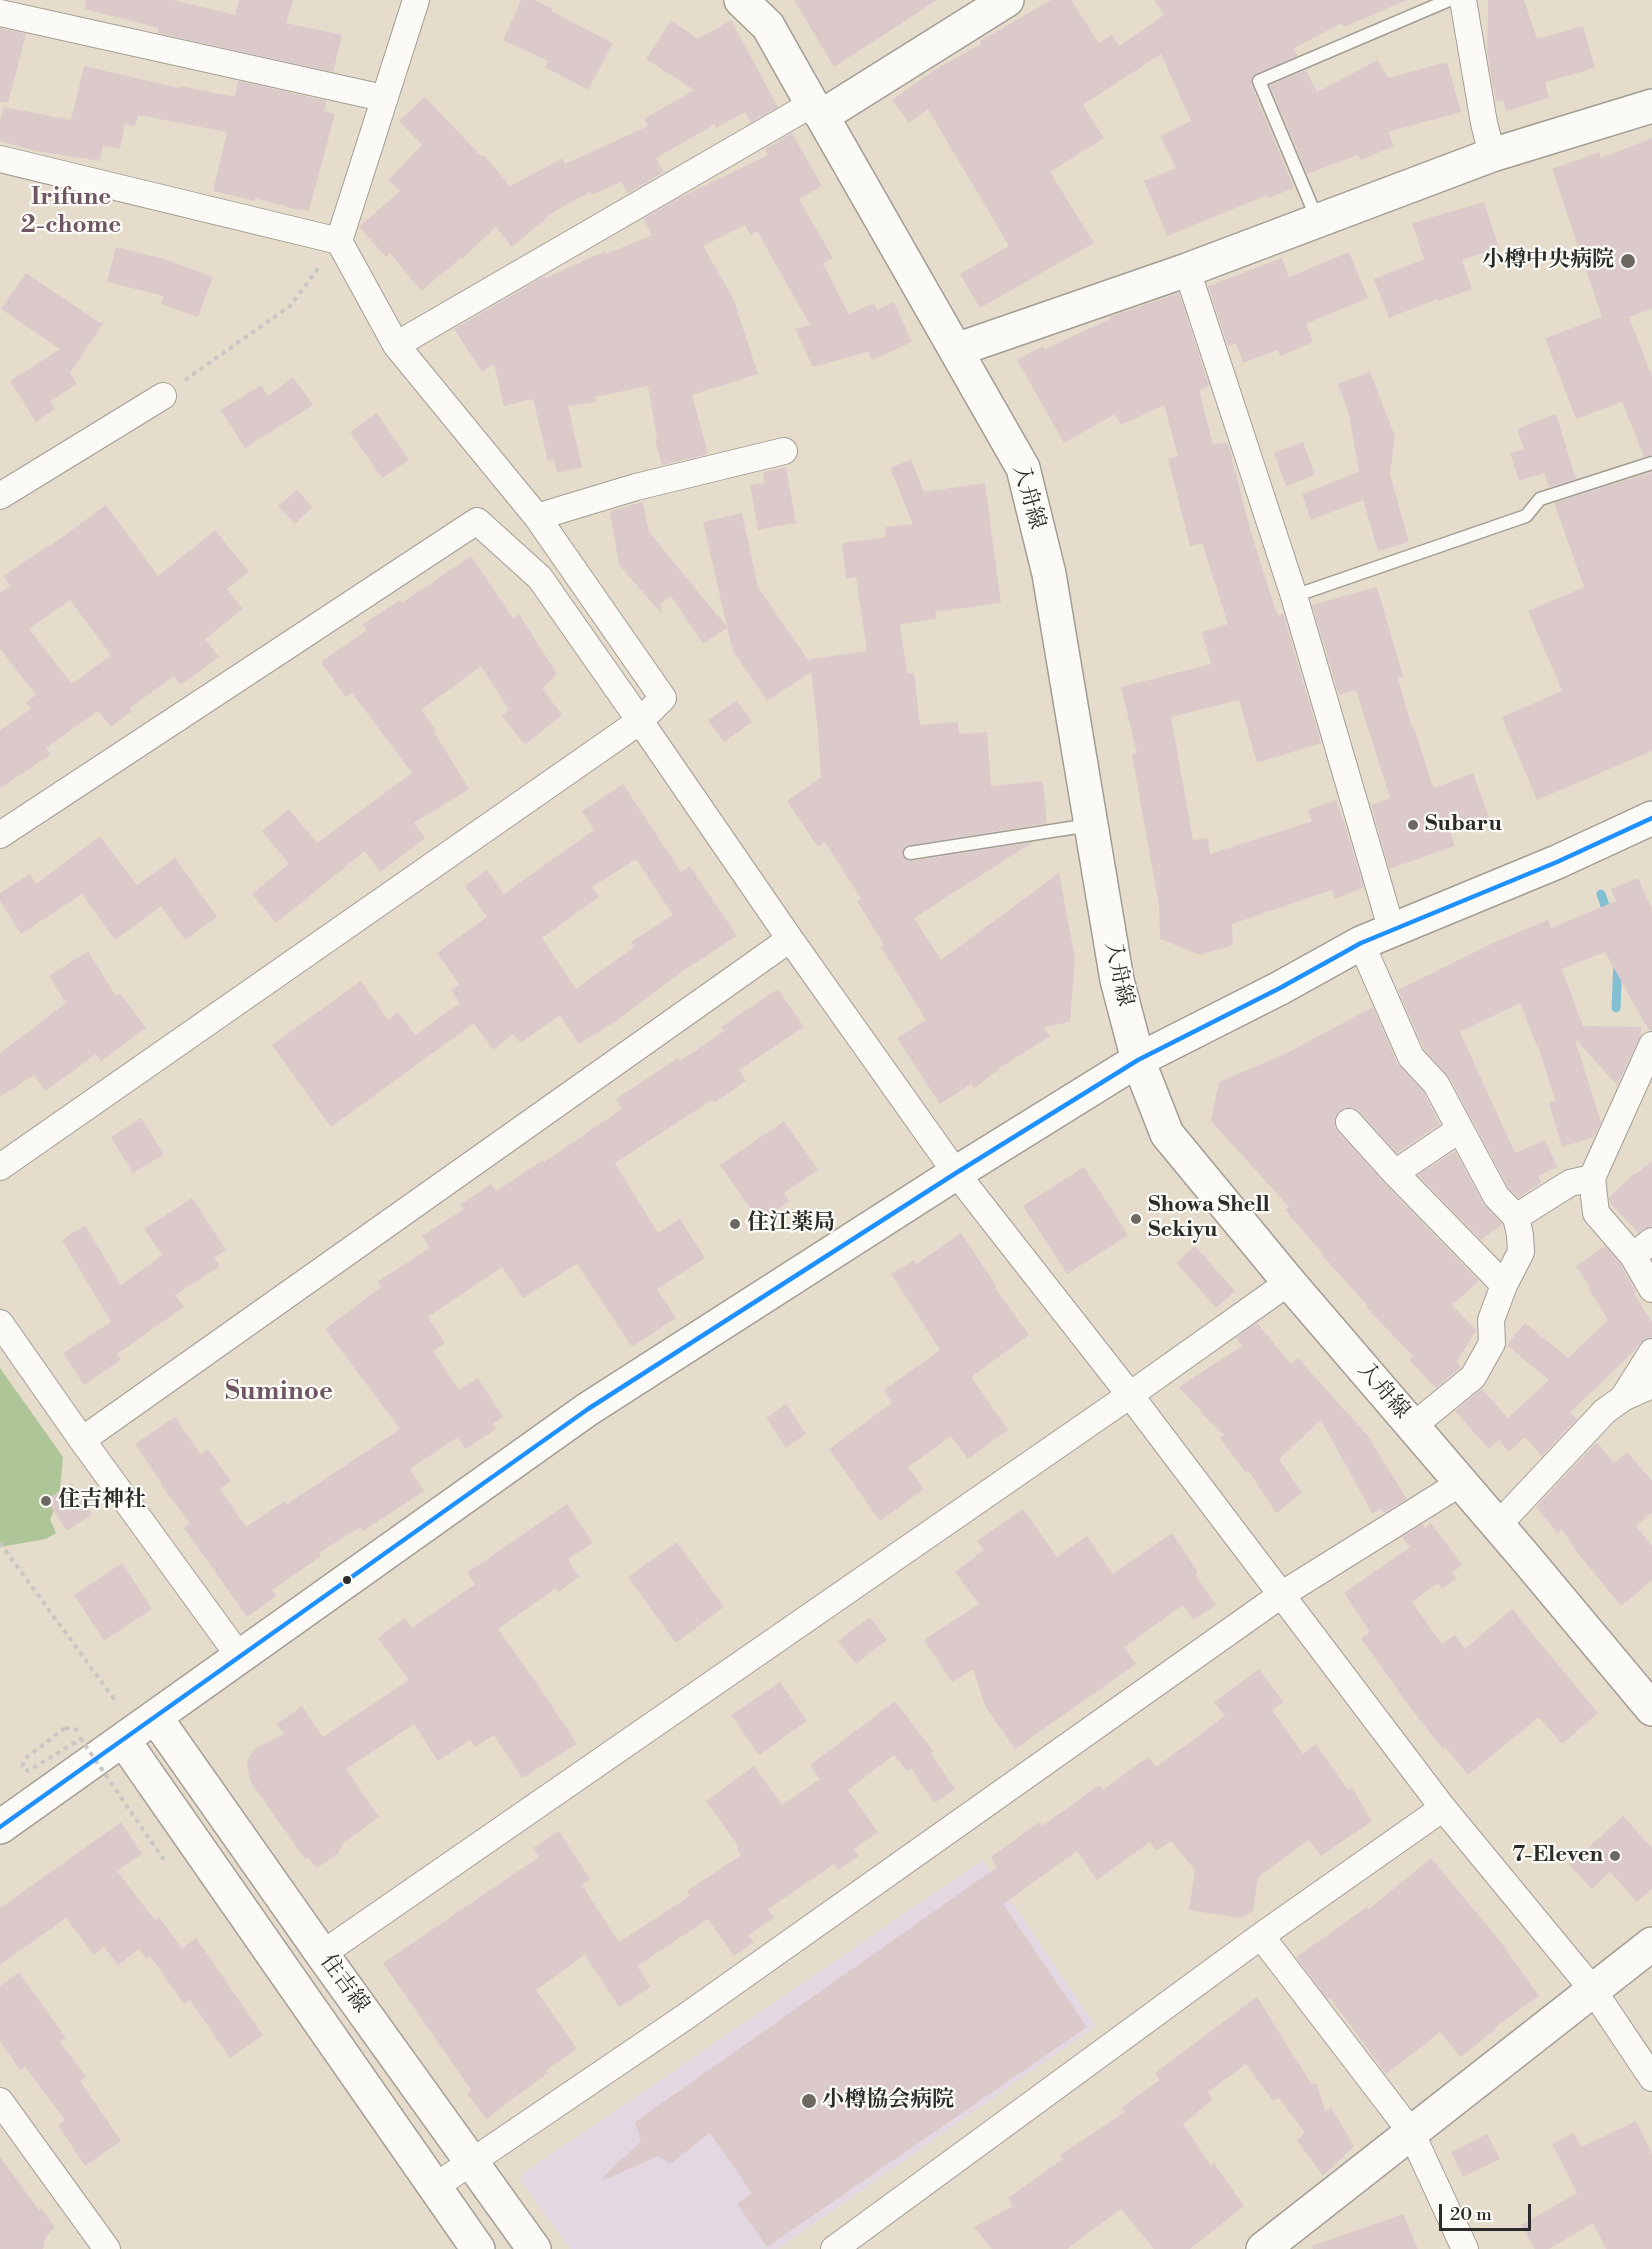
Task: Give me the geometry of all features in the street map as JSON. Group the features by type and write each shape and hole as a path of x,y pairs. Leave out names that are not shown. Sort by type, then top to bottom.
{"main road":[{"name":"入舟線","path":"741,0 768,26 1023,468 1049,574 1117,980 1138,1060 1167,1134 1288,1282 1462,1482 1652,1709"},
{"path":"817,110 1007,0"},
{"path":"956,350 1187,270 1492,155 1652,106"},
{"path":"0,1827 588,1409 956,1173 1138,1060 1280,988 1361,943 1557,862 1652,819"},
{"name":"住吉線","path":"156,1718 534,2249"},
{"name":"住吉線","path":"124,1741 477,2249"},
{"path":"1263,2249 1652,1944"}],"street":[{"path":"0,1167 640,721 663,698 537,518 396,345 339,241 416,0"},
{"path":"1463,0 1484,123 1492,155"},
{"path":"0,13 383,98"},
{"path":"396,345 817,110"},
{"path":"0,159 339,241"},
{"path":"1187,270 1294,596 1392,931"},
{"path":"0,496 163,396"},
{"path":"537,518 636,487 784,451"},
{"path":"0,835 477,520 540,578 790,939 956,1173 1130,1395 1443,1808 1593,1990 1652,2078"},
{"path":"82,1440 790,939"},
{"path":"1361,943 1411,1057 1436,1084 1496,1196 1516,1217 1520,1235 1521,1252 1504,1285 1491,1320 1492,1342 1473,1377 1413,1426"},
{"path":"1652,1045 1593,1178 1596,1213 1642,1248 1652,1289"},
{"path":"1349,1122 1395,1173 1504,1285"},
{"path":"1395,1173 1460,1129"},
{"path":"1516,1217 1570,1183 1593,1178"},
{"path":"322,1954 1130,1395 1288,1282"},
{"path":"0,1323 239,1656"},
{"path":"1623,1398 1652,1352"},
{"path":"1498,1525 1605,1411 1623,1398 1652,1384"},
{"path":"434,2187 685,2018 1281,1595 1462,1482"},
{"path":"834,2249 1261,1936 1443,1808"},
{"path":"1261,1936 1411,2132 1465,2249"},
{"path":"0,2101 107,2249"}],"lane":[{"path":"1318,221 1259,81 1449,0"},
{"path":"1294,596 1526,516 1540,500 1652,463"},
{"path":"910,853 1091,825"}],"path":[{"path":"163,396 290,306 339,241"},
{"path":"0,1543 117,1703"},
{"path":"80,1730 65,1728 27,1758 22,1766 28,1771 81,1739 166,1863"}],"shaded area":[{"name":"小樽協会病院","path":"983,1860 1096,2026 778,2249 570,2249 518,2177"}],"green space":[{"path":"0,1368 63,1457 59,1500 50,1519 56,1533 46,1539 0,1547"}],"building":[{"path":"86,0 173,0 235,15 239,0 293,0 286,23 342,35 333,72 158,33 159,28 85,9"},
{"path":"521,0 534,0 613,43 588,90 545,67 548,61 503,40"},
{"path":"794,0 937,0 834,67"},
{"path":"1051,0 1071,0 1099,43 1112,35 1119,46 1164,15 1154,0 1407,0 1344,27 1342,23 1294,48 1298,56 1252,77 1251,84 1294,188 1269,198 1268,195 1167,236 1144,181 1176,168 1160,136 1191,121 1161,54 1083,105 1104,138 1050,172 1094,243 980,308 960,274 1009,246 928,109 909,123 892,100 934,70 981,44 980,41"},
{"path":"1488,0 1524,0 1537,39 1583,26 1595,68 1545,82 1549,98 1506,111 1503,100 1496,102 1487,52"},
{"path":"671,20 698,39 731,20 778,107 751,122 745,112 716,128 715,124 656,158 664,172 628,193 621,182 592,195 590,192 555,211 512,247 496,227 462,259 421,291 390,253 386,257 359,227 400,191 388,180 422,145 399,121 425,97 482,157 484,155 510,186 563,158 565,164 648,126 644,119 694,90 646,59"},
{"path":"0,28 26,34 8,103 0,102"},
{"path":"1378,60 1388,78 1447,62 1461,112 1388,132 1394,146 1361,160 1358,155 1307,174 1270,85 1306,70 1317,92"},
{"path":"84,66 179,88 180,86 235,97 238,81 327,101 324,111 335,114 309,210 299,210 255,198 255,201 213,191 227,132 138,115 135,126 125,124 120,149 103,146 100,161 36,151 0,141 0,121 4,107 71,120"},
{"path":"792,133 822,186 799,199 833,258 823,264 849,314 874,303 877,310 894,302 912,342 872,360 868,352 813,367 795,329 810,325 757,231 750,235 745,225 703,246 733,298 758,374 692,395 708,454 662,465 655,440 657,439 648,386 595,397 596,402 568,406 582,467 557,473 554,460 548,461 533,399 504,406 494,364 482,372 454,329 545,276 546,278 605,251 606,254 652,235 643,219 679,198 768,155 765,149"},
{"path":"1652,138 1652,309 1629,317 1652,376 1652,455 1644,457 1622,402 1576,419 1545,338 1602,317 1552,169 1599,152 1601,158"},
{"path":"1484,202 1499,248 1462,260 1472,289 1438,301 1437,299 1389,318 1374,279 1424,259 1412,223"},
{"path":"116,247 164,259 213,277 198,317 161,304 164,296 107,282"},
{"path":"1349,252 1368,298 1306,324 1313,342 1280,356 1278,350 1243,363 1236,343 1228,346 1208,286 1282,258 1289,277"},
{"path":"26,273 100,323 106,319 70,373 77,384 50,401 55,409 36,422 10,381 60,349 1,309"},
{"path":"1179,293 1209,386 1199,390 1213,444 1228,443 1252,536 1276,611 1279,615 1283,613 1321,743 1257,763 1239,700 1171,717 1193,840 1208,838 1210,854 1312,821 1308,810 1336,800 1364,887 1335,899 1332,890 1232,924 1233,945 1200,955 1160,939 1159,906 1132,755 1137,754 1121,687 1211,664 1202,632 1228,624 1202,543 1190,546 1168,459 1178,456 1164,405 1121,425 1115,414 1064,443 1017,360 1043,346 1045,349 1110,319 1109,317"},
{"path":"1370,372 1395,436 1390,474 1409,542 1378,551 1363,500 1311,520 1302,494 1359,472 1349,414 1338,384"},
{"path":"293,377 313,405 245,448 221,410 261,385 268,396"},
{"path":"377,413 409,460 382,478 350,432"},
{"path":"1556,414 1576,479 1549,487 1544,473 1519,481 1510,453 1524,449 1517,429"},
{"path":"1303,442 1315,475 1286,486 1274,453"},
{"path":"911,459 924,492 985,483 1001,603 935,612 936,619 900,624 907,673 914,673 920,725 958,722 959,734 987,732 991,786 1043,781 1047,823 905,846 902,855 911,861 1033,842 914,918 941,960 1059,873 1075,958 1070,1022 1044,1027 1050,1036 1001,1067 974,1089 971,1084 940,1104 897,1038 926,1020 881,947 884,945 857,901 861,899 825,842 818,847 787,801 821,777 811,672 767,701 733,651 727,628 703,644 671,596 661,604 662,614 619,565 610,511 643,502 649,532 727,627 703,522 742,513 758,587 810,663 809,659 867,651 856,577 846,579 842,543 886,537 885,527 913,524 890,468"},
{"path":"786,467 796,523 758,530 750,485 764,483 763,472"},
{"path":"1652,472 1652,751 1537,800 1502,717 1562,691 1528,611 1584,587 1554,503"},
{"path":"297,490 312,507 295,524 278,506"},
{"path":"106,505 158,576 215,530 249,572 227,589 243,609 205,639 219,657 180,685 174,676 130,708 132,711 111,727 98,711 46,748 50,755 0,788 0,730 31,709 26,702 36,695 0,649 0,593 10,586 3,576 50,546","holes":["70,600 111,655 72,684 29,629"]},
{"path":"471,556 513,618 519,614 557,674 542,688 562,715 525,745 502,716 509,710 481,666 421,710 436,730 434,732 469,789 414,823 425,838 380,872 365,851 276,923 252,894 289,864 262,831 289,809 317,843 412,773 352,693 346,697 321,662 367,630 363,624 400,600 402,603"},
{"path":"1377,587 1403,676 1398,678 1412,728 1414,727 1432,784 1435,788 1473,773 1489,817 1450,832 1455,846 1389,869 1371,805 1390,798 1356,690 1339,695 1312,605"},
{"path":"737,700 752,722 724,742 708,720"},
{"path":"623,784 681,872 690,866 737,936 681,972 616,1021 579,1044 560,1015 520,1043 514,1034 493,1050 474,1023 331,1127 272,1045 361,981 388,1020 398,1012 415,1035 460,1003 451,990 459,984 437,953 487,917 465,886 487,870 504,894 594,830 582,811","holes":["636,859 673,915 631,942 634,947 576,989 542,938 599,897 592,887"]},
{"path":"100,836 137,885 175,858 217,917 185,940 161,906 115,940 82,894 21,934 0,901 0,893 30,874 36,884"},
{"path":"1638,878 1652,909 1652,1030 1649,1031 1605,952 1562,969 1583,1026 1641,1027 1641,1035 1617,1085 1575,1039 1601,1122 1594,1137 1562,1147 1549,1103 1555,1101 1539,1048 1520,1003 1460,1032 1515,1153 1545,1140 1557,1167 1538,1176 1541,1183 1518,1198 1508,1187 1449,1077 1424,1049 1398,990 1499,940 1548,920 1551,928 1616,901 1611,889"},
{"path":"88,951 116,996 120,993 146,1028 101,1061 96,1054 46,1091 34,1075 0,1097 0,1053 66,1003 49,976"},
{"path":"778,989 804,1027 739,1070 746,1081 714,1103 712,1100 615,1163 658,1233 680,1219 705,1258 657,1289 676,1318 632,1347 577,1264 523,1298 502,1267 428,1317 445,1343 433,1351 459,1390 478,1378 503,1417 493,1424 496,1429 465,1449 458,1437 410,1469 424,1491 363,1531 360,1527 319,1553 321,1556 272,1590 276,1596 247,1617 184,1528 190,1523 161,1485 135,1444 175,1417 201,1455 208,1449 231,1481 220,1489 246,1527 285,1501 287,1504 400,1429 325,1329 381,1287 377,1282 430,1248 422,1236 464,1209 461,1204 491,1184 496,1191 543,1160 544,1162 622,1109 616,1099 678,1058 680,1061 724,1031 721,1027"},
{"path":"1373,1007 1397,1063 1424,1093 1440,1124 1397,1153 1354,1108 1339,1111 1335,1118 1335,1126 1384,1183 1479,1281 1452,1305 1476,1330 1457,1362 1461,1367 1436,1388 1409,1360 1413,1356 1366,1307 1368,1306 1285,1210 1289,1207 1211,1121 1219,1082 1285,1054"},
{"path":"141,1118 164,1154 133,1173 111,1137"},
{"path":"784,1121 818,1170 784,1193 789,1201 760,1222 720,1165"},
{"path":"1455,1151 1483,1203 1502,1224 1481,1240 1418,1175"},
{"path":"1652,1161 1652,1226 1638,1233 1610,1203 1609,1197"},
{"path":"1084,1167 1128,1235 1067,1274 1023,1206"},
{"path":"192,1198 226,1250 214,1258 220,1266 175,1295 184,1307 117,1354 121,1360 84,1385 63,1353 111,1322 62,1240 85,1225 121,1285 162,1255 144,1229"},
{"path":"961,1233 997,1287 995,1288 1029,1335 971,1377 1008,1430 968,1459 951,1436 908,1467 924,1489 880,1521 829,1449 892,1403 884,1390 940,1350 891,1274 914,1260 916,1264"},
{"path":"1195,1246 1235,1291 1216,1308 1176,1263"},
{"path":"1605,1246 1621,1265 1636,1292 1634,1294 1652,1322 1652,1337 1645,1339 1570,1413 1577,1419 1542,1456 1525,1437 1509,1452 1499,1440 1489,1449 1455,1411 1482,1389 1508,1418 1549,1380 1507,1345 1525,1323 1568,1358 1608,1320 1576,1266"},
{"path":"1257,1323 1291,1364 1298,1358 1367,1435 1407,1499 1384,1513 1381,1509 1372,1513 1321,1420 1279,1459 1302,1493 1276,1513 1248,1470 1246,1473 1220,1438 1224,1435 1179,1387 1242,1346 1236,1338"},
{"path":"786,1404 806,1434 786,1448 766,1418"},
{"path":"1597,1442 1614,1463 1627,1452 1652,1481 1652,1512 1636,1526 1652,1546 1652,1580 1621,1606 1576,1551 1562,1529 1558,1533 1536,1507"},
{"path":"72,1483 92,1514 67,1531 46,1500"},
{"path":"567,1504 593,1543 568,1559 579,1577 558,1592 556,1588 498,1629 577,1744 522,1778 494,1735 475,1747 470,1740 438,1761 414,1724 346,1769 379,1817 344,1842 338,1853 317,1868 308,1857 305,1859 250,1781 247,1764 250,1755 256,1748 284,1734 277,1724 302,1706 323,1737 409,1680 378,1638 405,1618 412,1628 475,1584 467,1573"},
{"path":"1023,1509 1057,1557 1087,1536 1113,1574 1172,1533 1198,1572 1195,1574 1216,1605 1193,1620 1183,1605 1124,1647 1136,1664 1015,1749 985,1706 973,1669 952,1682 924,1640 979,1604 955,1572 984,1550 977,1541"},
{"path":"1431,1523 1462,1565 1452,1573 1456,1579 1442,1589 1438,1583 1412,1602 1442,1644 1455,1635 1465,1649 1512,1609 1598,1713 1562,1744 1539,1717 1468,1775 1445,1747 1443,1749 1409,1706 1361,1638 1370,1632 1344,1593 1410,1547 1402,1537 1422,1524 1425,1528"},
{"path":"677,1542 724,1607 676,1643 628,1577"},
{"path":"122,1563 152,1609 104,1641 74,1595"},
{"path":"870,1617 887,1640 856,1664 838,1641"},
{"name":"小樽協会病院","path":"1259,1669 1283,1702 1272,1710 1303,1754 1316,1744 1348,1790 1352,1788 1372,1821 1321,1856 1309,1840 1258,1877 1253,1911 1240,1918 1189,1910 1195,1870 1171,1841 1156,1851 1150,1842 1097,1880 1077,1851 1003,1904 1087,2027 767,2247 737,2204 752,2193 710,2133 670,2164 658,2156 604,2180 603,2177 641,2141 635,2122 997,1867 991,1857 1040,1822 1042,1826 1099,1785 1103,1790 1148,1757 1156,1767 1225,1716 1214,1702"},
{"path":"780,1682 807,1721 759,1755 731,1715"},
{"path":"895,1701 934,1752 931,1754 955,1789 934,1803 911,1768 907,1771 894,1755 848,1790 878,1832 854,1849 859,1856 838,1870 834,1864 768,1909 774,1918 748,1935 754,1942 734,1956 708,1919 637,1966 651,1987 619,2007 585,1955 536,1990 577,2049 546,2070 548,2073 486,2119 467,2093 471,2090 383,1963 539,1857 533,1848 559,1831 590,1879 582,1885 619,1942 621,1941 690,1896 687,1891 741,1855 737,1849 739,1847 706,1801 754,1766 782,1805 820,1779 810,1765"},
{"name":"7-Eleven","path":"1623,1816 1652,1848 1652,1888 1637,1902 1610,1872 1592,1889 1569,1865"},
{"path":"121,1822 142,1854 117,1871 155,1920 159,1917 182,1948 196,1938 263,2035 230,2058 190,2000 184,2004 150,1956 146,1959 139,1949 118,1965 104,1947 94,1955 66,1918 0,1965 0,1908"},
{"path":"1431,1858 1500,1941 1539,1996 1495,2027 1496,2029 1461,2057 1440,2032 1386,2074 1330,1998 1328,2000 1296,1957 1367,1907 1369,1909"},
{"path":"19,1972 66,2038 60,2042 86,2077 80,2081 121,2141 85,2166 58,2125 65,2120 25,2067 20,2070 0,2041 0,1986"},
{"path":"1257,1997 1312,2085 1316,2083 1326,2112 1331,2107 1354,2146 1323,2176 1297,2140 1305,2133 1279,2098 1273,2101 1246,2064 1208,2092 1213,2099 1183,2124 1211,2166 1214,2163 1244,2206 1190,2249 1154,2249 1121,2209 1067,2249 992,2249 974,2227 1013,2206 1008,2198 1063,2159 1060,2155 1125,2112 1121,2108 1160,2080 1155,2073"},
{"path":"1636,2121 1652,2154 1652,2249 1606,2249 1593,2223 1549,2249 1535,2249 1521,2225 1577,2193 1552,2144 1574,2133 1581,2147"},
{"path":"1487,2134 1500,2159 1463,2177 1451,2152"},
{"path":"0,2157 39,2210 41,2208 55,2227 45,2238 43,2249 0,2249"},
{"path":"1403,2214 1418,2249 1313,2249 1312,2246"}],"waterway":[{"path":"1601,894 1609,917"},
{"path":"1616,1008 1618,962"}],"transit line":[{"path":"0,1827 588,1409 956,1173 1138,1060 1280,988 1361,943 1557,862 1652,818"}],"place":[{"name":"小樽中央病院","path":"1628,261"},
{"name":"Subaru","path":"1413,825"},
{"name":"Showa Shell Sekiyu","path":"1136,1219"},
{"name":"住江薬局","path":"735,1224"},
{"name":"住吉神社","path":"46,1501"},
{"name":"7-Eleven","path":"1615,1856"},
{"name":"小樽協会病院","path":"809,2101"}],"district":[{"name":"Irifune 2-chome","path":"71,212"},
{"name":"Suminoe","path":"279,1393"}]}
